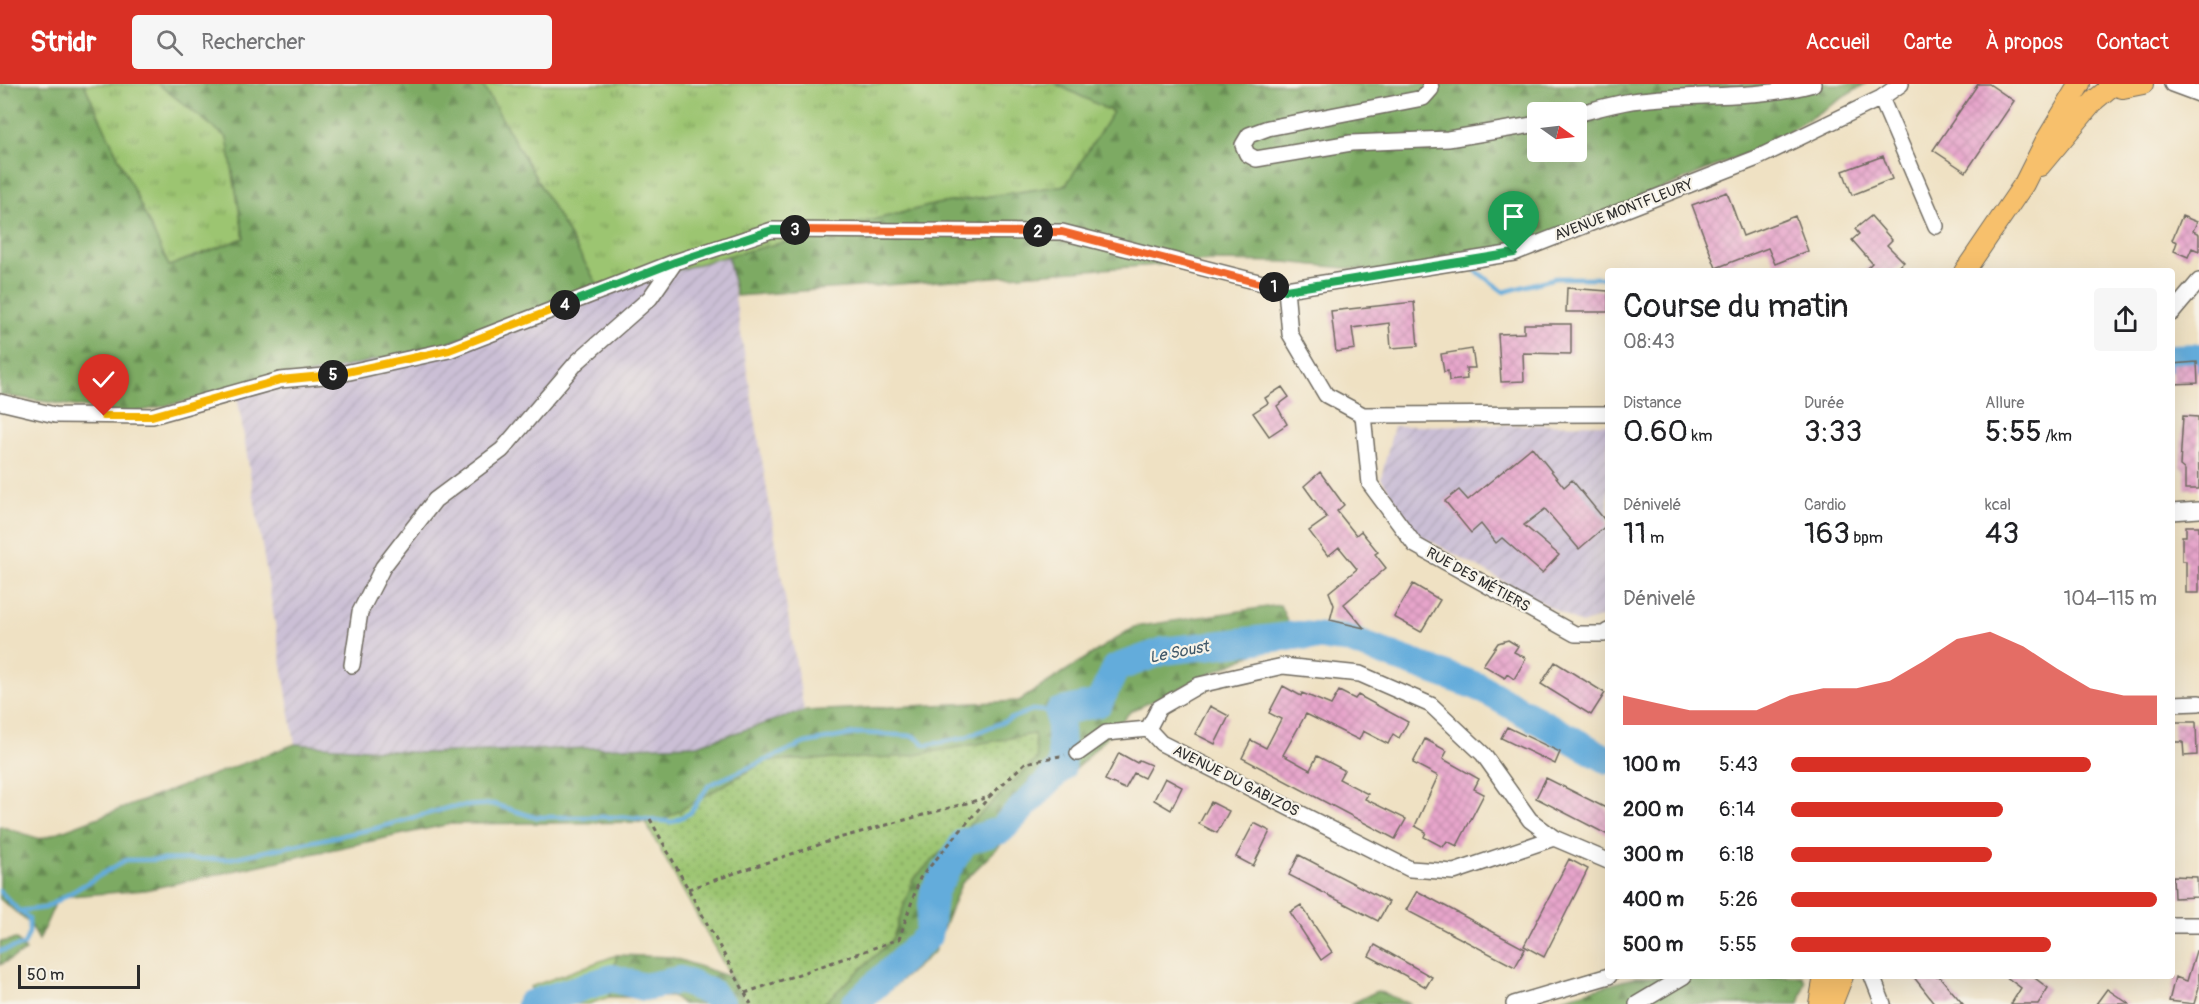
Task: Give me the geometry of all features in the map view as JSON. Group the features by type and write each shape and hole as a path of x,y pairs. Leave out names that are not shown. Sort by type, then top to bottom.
{"main road":[{"path":"2024,184 2045,142 2080,84"},
{"path":"1967,268 2024,184 2095,100 2110,85 2123,88 2143,84"},
{"path":"1819,1004 1823,979"},
{"path":"1832,1004 1842,979"}],"street":[{"path":"1430,84 1431,89 1423,98 1268,128 1249,135 1243,145 1247,154 1256,159 1351,143 1448,139 1527,126"},
{"path":"1587,111 1626,102 1742,95 1796,89 1813,84"},
{"name":"AVENUE MONTFLEURY","path":"0,402 56,415 152,416 280,380 336,375 449,350 675,262 772,230 1062,232 1286,290 1514,253 1757,158 1881,98 1901,84"},
{"path":"2172,84 2199,93"},
{"path":"2194,84 2199,93"},
{"path":"1881,98 1936,226"},
{"path":"352,665 360,612 383,567 435,500 502,450 577,362 650,298 675,262"},
{"path":"2175,309 2199,281"},
{"path":"1286,290 1290,334 1326,395 1363,415 1605,414"},
{"name":"RUE DES MÉTIERS","path":"1363,415 1370,484 1414,545 1575,634 1605,633"},
{"path":"2175,512 2199,510"},
{"path":"1078,753 1106,733 1148,729 1159,708 1199,685 1283,666 1360,674 1431,705 1483,754 1530,820 1554,838 1605,860"},
{"path":"2175,704 2199,703"},
{"name":"AVENUE DU GABIZOS","path":"1148,729 1161,743 1410,869 1454,872 1554,838"},
{"path":"2175,925 2199,925"},
{"path":"1514,1004 1605,977"},
{"path":"1637,1004 1679,979"},
{"path":"1873,979 1877,1001"}],"path":[{"path":"745,993 898,939 920,878 989,797 1024,763 1078,753"},
{"path":"688,889 838,838 989,797"},
{"path":"650,819 751,1004"}],"shaded area":[{"path":"728,256 804,711 697,745 422,753 295,744 236,389 439,346 601,291"},
{"path":"1605,424 1605,616 1581,624 1416,533 1381,478 1394,426"}],"green space":[{"path":"0,84 84,84 169,266 244,238 227,138 158,84 482,84 601,291 439,346 128,414 0,395"},
{"path":"84,84 158,84 227,137 244,238 169,266"},
{"path":"482,84 1056,84 1114,112 1066,185 937,204 728,256 601,291"},
{"path":"1056,84 1865,84 1769,144 1511,251 1394,273 1285,262 1211,261 736,296 728,256 937,204 1066,185 1113,112"},
{"path":"1280,605 1293,635 1131,711 1060,786 961,884 934,952 873,1004 823,1004 892,940 913,879 1037,759 1034,734 904,757 766,761 660,822 450,824 145,890 58,897 39,940 30,924 0,899 0,826 40,839 295,744 422,753 697,745 804,711 1019,701 1134,627"},
{"path":"1034,734 1037,759 913,879 892,940 823,1004 746,1004 645,822 660,822 766,761 904,757"},
{"path":"16,939 26,951 0,965 0,942"},
{"path":"617,955 609,997 589,1004 546,1004 530,987"},
{"path":"617,955 671,957 731,977 746,1004 683,1004 674,997 609,997"},
{"path":"1630,979 1804,979 1805,982 1799,1004 1541,1004"},
{"path":"1377,991 1411,1004 1351,1004"}],"building":[{"path":"1978,84 1989,84 2014,101 1966,172 1933,150"},
{"path":"1883,156 1892,179 1852,195 1843,171"},
{"path":"1727,192 1743,236 1795,216 1808,251 1775,264 1768,248 1716,268 1692,205"},
{"path":"1871,216 1892,240 1887,245 1904,262 1897,268 1867,268 1872,263 1852,240 1859,234 1855,229"},
{"path":"2182,216 2197,222 2193,231 2199,234 2199,251 2192,248 2188,257 2174,251 2177,242 2172,240"},
{"path":"1567,288 1605,291 1605,312 1566,312"},
{"path":"1414,302 1418,346 1391,348 1389,323 1352,328 1355,349 1336,352 1331,311"},
{"path":"1524,324 1571,324 1571,354 1523,353 1524,381 1501,382 1498,334 1524,333"},
{"path":"1472,349 1475,368 1466,368 1467,379 1449,381 1448,371 1444,372 1441,354"},
{"path":"2197,362 2198,383 2175,384 2175,364"},
{"path":"1282,387 1289,397 1277,406 1287,424 1269,436 1253,413 1268,403 1265,398"},
{"path":"2183,416 2198,417 2199,489 2185,489 2185,470 2180,466"},
{"path":"1532,447 1564,487 1572,480 1605,520 1605,527 1579,549 1545,509 1524,525 1559,555 1542,573 1502,538 1496,543 1481,524 1471,533 1445,501 1459,490 1468,500"},
{"path":"1320,472 1344,505 1337,511 1356,535 1361,531 1378,552 1375,554 1386,568 1344,604 1364,628 1330,620 1334,605 1329,592 1357,569 1339,547 1328,556 1309,531 1327,518 1304,486"},
{"path":"2186,526 2199,526 2199,593 2186,593 2186,561 2182,561 2182,536 2186,536"},
{"path":"1413,584 1440,600 1421,632 1394,617"},
{"path":"1508,640 1518,646 1514,652 1526,658 1514,679 1507,674 1505,678 1483,665 1498,643"},
{"path":"1555,662 1605,693 1591,715 1541,684"},
{"path":"1283,686 1301,696 1302,693 1331,705 1339,691 1355,699 1358,695 1408,722 1399,738 1393,734 1388,744 1363,731 1359,740 1306,714 1283,755 1310,770 1317,756 1344,770 1339,779 1368,794 1365,799 1406,819 1395,839 1242,758 1251,740 1266,748 1281,719 1269,713"},
{"path":"1210,706 1229,716 1215,744 1195,734"},
{"path":"2175,722 2196,722 2197,755 2184,756 2183,742 2175,742"},
{"path":"1507,727 1560,752 1555,764 1501,738"},
{"path":"1425,739 1447,751 1443,759 1479,779 1474,789 1484,794 1457,846 1447,841 1443,847 1424,837 1426,832 1415,826 1438,776 1413,763"},
{"path":"1119,753 1137,763 1139,760 1151,765 1144,778 1134,773 1125,789 1105,780"},
{"path":"1165,778 1182,787 1171,810 1154,800"},
{"path":"1546,778 1605,808 1605,833 1536,798"},
{"path":"1211,802 1229,811 1217,833 1199,824"},
{"path":"1254,823 1270,831 1253,866 1236,857"},
{"path":"1299,855 1389,902 1378,921 1289,875"},
{"path":"1569,859 1588,869 1544,957 1524,946"},
{"path":"2175,876 2197,877 2198,897 2175,898"},
{"path":"1417,891 1525,949 1515,967 1406,910"},
{"path":"1301,905 1332,952 1321,960 1290,912"},
{"path":"1375,945 1432,977 1426,987 1369,956"},
{"path":"2196,951 2199,952 2199,987 2194,1004 2169,1001 2175,977 2187,981"},
{"path":"1915,979 1942,979 1963,1004 1935,1004"},
{"path":"2009,979 2036,979 2048,988 2038,1004 2011,1004 2021,988"},
{"path":"2107,989 2129,1004 2096,1004"}],"waterway":[{"path":"1467,264 1504,292 1555,278 1605,278"},
{"name":"Le Soust","path":"2175,358 2199,357"},
{"name":"Le Soust","path":"855,1004 928,936 934,891 964,842 1001,830 1062,767 1059,712 1099,703 1116,668 1164,651 1299,635 1346,639 1479,687 1605,758"},
{"path":"0,891 19,911 45,908 126,860 228,859 377,828 451,807 493,804 534,817 626,817 672,822 690,813 709,785 805,743 860,733 914,736 926,745 964,738 1032,710 1059,712"},
{"path":"0,951 24,945 29,933 29,918 19,911"},
{"name":"Le Soust","path":"530,1004 612,978 644,987 680,980 712,993 721,1004"}],"route":[{"path":"104,416 152,416 280,380 336,375 449,350 675,262 772,230 1062,232 1286,290 1514,253"}]}
